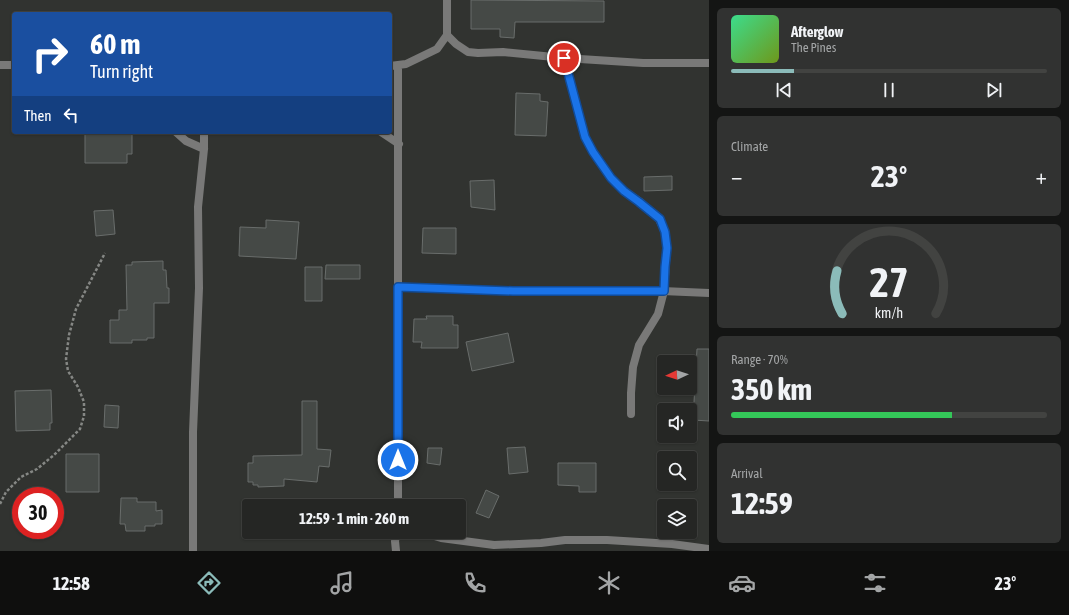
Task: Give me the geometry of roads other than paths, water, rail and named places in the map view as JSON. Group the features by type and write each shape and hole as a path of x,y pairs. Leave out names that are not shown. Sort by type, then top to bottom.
{"street":[{"path":"398,499 399,144 394,66 406,64 437,49 447,34 447,0"},
{"path":"447,34 456,44 468,52 503,52 564,58 643,63 709,63"},
{"path":"564,58 585,137 593,152 611,178 624,191 648,208 660,219 665,232 667,248 664,291 658,314 639,345 633,367 630,393 631,414"},
{"path":"0,65 12,65"},
{"path":"178,134 186,141 204,149"},
{"path":"194,551 193,432 199,288 198,207 204,149 204,134"},
{"path":"384,134 399,144"},
{"path":"398,287 513,291 664,291 709,293"},
{"path":"396,539 396,551"},
{"path":"449,539 494,545 541,543 565,540 607,540 672,544 709,549"}]}
